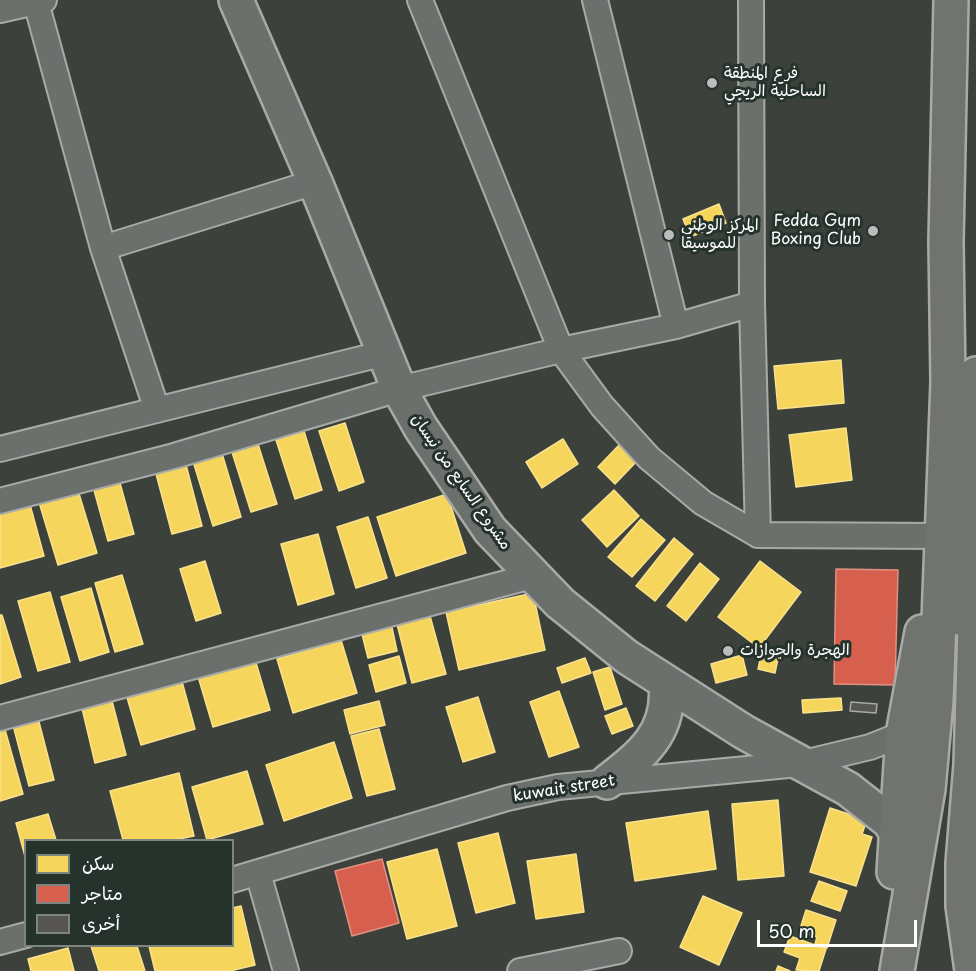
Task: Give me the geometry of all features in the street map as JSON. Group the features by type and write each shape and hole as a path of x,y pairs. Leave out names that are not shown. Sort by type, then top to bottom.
{"main road":[{"name":"مشروع السابع من نيسان","path":"236,0 315,182 399,389 421,428 490,530 532,576 594,632 666,684 855,795 890,822 897,836"},
{"path":"930,0 931,174 946,242"},
{"path":"897,971 928,789 936,700 948,382 946,242 951,0"},
{"path":"918,971 947,753 975,490 976,374"},
{"path":"874,971 881,951 897,836 903,734 943,536"},
{"path":"972,971 963,906 963,863 972,811 976,584"},
{"path":"607,782 638,758 652,743 668,702 666,684"}],"street":[{"path":"420,0 561,350 602,406 649,458 703,503 758,535 943,536"},
{"path":"595,0 676,326"},
{"path":"751,0 752,304 758,535"},
{"path":"0,10 40,1 103,248 157,410"},
{"path":"103,248 315,182"},
{"path":"0,501 174,456 399,389 561,350 676,326 752,304"},
{"path":"0,449 385,352"},
{"path":"0,718 532,576"},
{"name":"kuwait street","path":"234,879 507,798 558,787 800,764 870,747 903,734"},
{"path":"258,873 286,971"},
{"path":"0,942 24,936"},
{"path":"520,971 620,951"}],"building: سكن":[{"path":"719,204 726,223 690,237 683,219"},
{"path":"841,360 844,403 778,409 774,366"},
{"path":"345,423 364,482 339,491 319,431"},
{"path":"846,428 852,480 796,487 789,435"},
{"path":"304,431 322,490 295,499 276,440"},
{"path":"563,439 578,464 542,488 526,462"},
{"path":"257,441 277,504 251,512 231,449"},
{"path":"620,444 637,461 615,484 598,467"},
{"path":"221,450 241,517 213,526 192,458"},
{"path":"185,461 202,526 172,534 155,470"},
{"path":"120,483 134,534 108,541 94,490"},
{"path":"77,487 97,553 58,565 38,499"},
{"path":"614,490 639,516 607,547 582,520"},
{"path":"447,494 466,553 396,576 377,517"},
{"path":"29,501 44,556 0,568 0,510"},
{"path":"368,517 387,578 356,588 337,527"},
{"path":"641,519 665,540 632,577 608,557"},
{"path":"318,534 334,594 298,605 281,544"},
{"path":"674,538 693,554 655,601 636,586"},
{"path":"205,561 221,613 196,621 180,569"},
{"path":"760,561 801,592 759,648 718,617"},
{"path":"700,563 719,579 686,621 667,606"},
{"path":"122,575 143,644 115,652 95,583"},
{"path":"91,588 109,652 80,661 61,597"},
{"path":"50,592 70,662 38,671 18,601"},
{"path":"533,593 545,650 459,670 446,612"},
{"path":"0,615 2,615 21,677 0,684"},
{"path":"430,616 446,674 412,683 397,624"},
{"path":"391,623 397,651 368,658 361,630"},
{"path":"341,640 357,693 293,713 277,659"},
{"path":"762,651 779,654 775,673 758,669"},
{"path":"742,655 747,675 716,683 711,664"},
{"path":"254,656 270,710 213,727 197,673"},
{"path":"399,656 406,683 376,692 369,665"},
{"path":"585,658 591,673 562,683 557,668"},
{"path":"610,667 622,704 605,710 593,672"},
{"path":"181,678 195,729 141,745 126,694"},
{"path":"559,691 579,747 549,757 530,702"},
{"path":"111,697 126,755 95,763 81,704"},
{"path":"478,697 495,752 463,762 446,707"},
{"path":"841,698 842,710 803,713 802,700"},
{"path":"379,701 385,725 350,734 344,710"},
{"path":"626,708 633,726 612,734 605,716"},
{"path":"38,718 54,780 29,786 13,725"},
{"path":"4,726 23,794 0,801 0,727"},
{"path":"379,729 395,789 367,796 351,736"},
{"path":"334,742 352,798 284,821 266,765"},
{"path":"247,771 263,824 207,839 192,787"},
{"path":"179,773 194,836 179,839 123,839 110,791"},
{"path":"778,800 784,876 738,880 732,804"},
{"path":"830,808 867,820 862,834 872,837 856,886 810,872"},
{"path":"708,811 716,869 635,881 626,823"},
{"path":"48,814 56,839 24,839 24,853 16,823"},
{"path":"498,833 515,903 476,913 458,843"},
{"path":"437,849 457,926 407,939 387,862"},
{"path":"576,854 584,912 536,919 527,861"},
{"path":"819,881 847,891 840,911 811,901"},
{"path":"703,896 742,913 719,965 680,947"},
{"path":"241,906 255,965 230,971 155,971 149,947 234,947 234,908"},
{"path":"806,910 836,920 827,948 815,944 817,937 799,932"},
{"path":"790,936 826,949 819,971 796,970 800,958 784,952"},
{"path":"91,947 137,947 145,971 99,971"},
{"path":"68,948 74,971 31,971 28,959"},
{"path":"778,966 790,971 776,971"}],"building: متاجر":[{"path":"836,569 898,570 895,685 834,684"},
{"path":"382,859 399,923 352,936 335,871"}],"building: أخرى":[{"path":"851,702 877,704 876,713 850,711"}],"place":[{"name":"فرع المنطقة الساحلية الريجي","path":"712,83"},
{"name":"Fedda Gym Boxing Club","path":"873,231"},
{"name":"المركز الوطني للموسيقا","path":"669,235"},
{"name":"الهجرة والجوازات","path":"728,651"}]}
